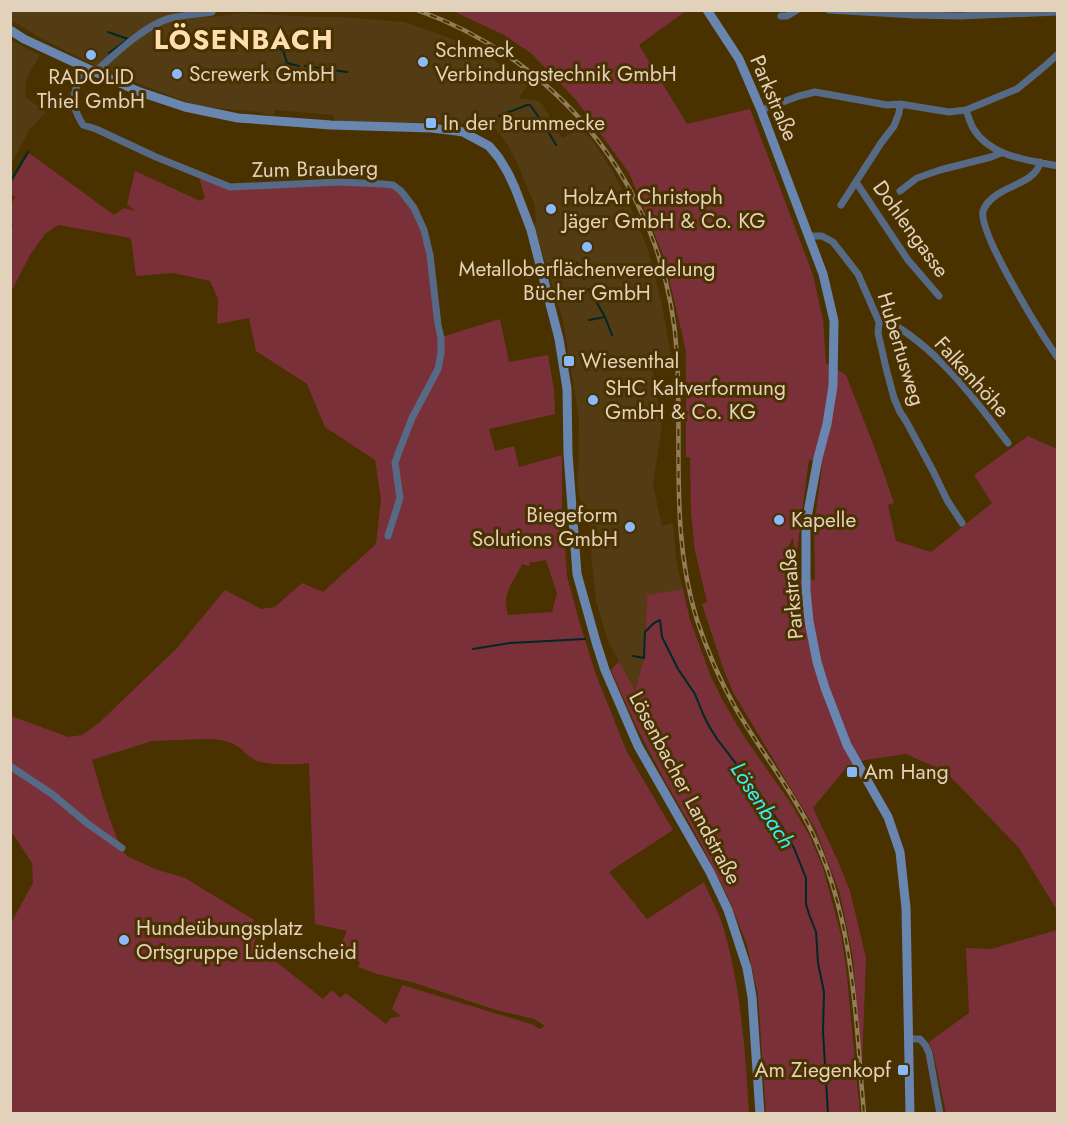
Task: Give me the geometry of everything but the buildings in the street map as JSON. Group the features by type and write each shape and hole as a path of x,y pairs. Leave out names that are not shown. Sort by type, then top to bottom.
{"main road":[{"name":"Parkstraße","path":"707,10 739,59 762,110 809,236 829,296 834,321 833,386 806,523 806,591 809,621 825,688 847,745 888,817 900,852 906,909 910,1113"},
{"name":"Lösenbacher Landstraße","path":"10,30 24,39 140,92 184,107 238,118 331,125 431,128 463,132 489,146 503,165 515,188 531,231 559,339 567,389 568,454 577,574 602,661 638,746 710,872 728,910 747,968 752,997 760,1113"}],"street":[{"path":"781,16 787,16 797,10"},
{"path":"830,10 959,16 1058,12"},
{"path":"95,72 156,24 170,18 212,12"},
{"path":"762,110 815,92 887,105 948,112 966,110 1017,89 1058,54"},
{"name":"Zum Brauberg","path":"85,67 73,97 75,110 83,125 156,157 230,187 339,182 393,185 401,191 414,208 424,230 430,255 441,353 438,369 412,418 398,454 396,463 400,498 388,536"},
{"name":"Dohlengasse","path":"841,205 894,126 900,105"},
{"path":"966,110 977,134 1001,153 1058,166"},
{"path":"900,191 917,178 1001,153"},
{"path":"1040,162 1032,176 999,193 991,200 983,211 984,222 1025,308 1058,358"},
{"name":"Dohlengasse","path":"856,182 908,260 939,296"},
{"name":"Hubertusweg","path":"809,236 822,236 833,242 858,274 879,322 878,333 897,405 947,500 962,523"},
{"name":"Falkenhöhe","path":"879,322 885,320 894,324 926,348 949,370 1008,443"},
{"path":"10,766 52,794 122,849"},
{"path":"909,1039 920,1039 929,1053 940,1113"}],"shaded area":[{"path":"210,10 211,17 240,13 405,22 455,40 491,58 528,85 519,98 538,101 543,105 562,138 580,128 593,141 611,169 628,201 648,250 661,300 671,355 651,362 662,426 653,485 662,526 673,523 676,559 683,589 647,596 644,658 635,691 608,641 596,601 589,512 581,506 578,485 579,419 563,320 534,226 535,206 508,145 495,128 448,122 377,123 334,120 334,115 275,110 274,116 198,106 105,71 44,40 11,20 10,11"},
{"path":"453,11 686,11 639,45 687,124 750,109 813,275 823,319 826,363 846,375 894,503 888,505 896,541 931,552 992,503 974,475 1028,436 1057,449 1057,910 1019,848 946,772 906,754 865,760 845,769 813,808 850,891 866,958 862,1065 853,958 840,894 816,830 734,694 702,604 707,602 695,551 691,512 690,457 686,457 686,351 664,257 629,173 576,100 532,54 504,35","holes":["809,459 822,465 814,527 815,580 798,581 792,571 788,548 793,537 794,550 797,551"]},
{"path":"11,39 40,55 26,79 25,97 46,112 30,129 11,164"},
{"path":"29,153 114,215 124,208 135,211 127,204 135,171 200,201 205,198 199,177 215,184 393,187 412,207 423,233 430,267 435,331 439,332 438,338 500,319 509,362 548,355 554,390 555,414 489,429 495,451 514,446 519,467 562,455 562,505 567,576 580,624 595,672 627,752 673,830 609,872 647,919 704,882 721,920 738,992 749,1113 11,1113 11,923 33,883 32,863 11,831 11,716 68,737 82,735 99,723 177,648 225,590 261,609 275,607 302,583 323,592 376,544 381,499 375,460 325,427 307,384 256,351 249,318 217,324 218,299 210,281 173,273 136,276 131,238 58,225 45,234 30,255 11,292 10,234 13,225 11,211 15,197 11,194 11,184","holes":["546,560 557,593 552,612 508,615 507,595 522,564 529,566 530,562","205,739 230,742 261,762 309,763 315,924 347,931 341,944 352,952 360,963 358,967 496,1010 534,1019 545,1026 540,1029 531,1024 402,985 392,1009 401,1016 391,1018 386,1024 346,993 340,998 332,990 323,999 254,944 259,927 252,924 254,920 185,878 155,869 127,856 111,821 92,760 152,741"]},
{"path":"683,589 690,620 711,677 723,701 743,735 792,805 810,837 823,868 841,935 846,967 860,1113 766,1113 758,995 747,945 728,897 636,726 611,670 619,661 635,691 644,658 647,596"},
{"path":"1057,930 1057,1113 946,1113 929,1042 969,1013 966,948 991,949"}],"waterway":[{"name":"Lösenbach","path":"108,32 128,39"},
{"path":"109,53 128,39"},
{"name":"Lösenbach","path":"280,49 283,50 287,63 299,66"},
{"name":"Lösenbach","path":"305,66 347,72"},
{"name":"Lösenbach","path":"499,116 530,105 556,145"},
{"path":"10,182 28,152"},
{"name":"Lösenbach","path":"577,263 584,279"},
{"name":"Lösenbach","path":"589,289 612,335"},
{"path":"589,320 605,317"},
{"name":"Lösenbach","path":"633,656 644,658 645,632 660,620 662,637 678,669 695,694 709,726 751,783 762,807 774,815 794,848 806,878 806,904 816,932 818,963 824,992 823,1032 828,1114"},
{"path":"473,649 510,643 585,639"}],"railway":[{"path":"417,10 471,34 520,65 564,102 601,144 631,192 654,243 670,299 677,357 680,522 689,588 697,620 724,686 744,723 803,814 826,864 837,899 851,969 864,1114"}],"place":[{"name":"RADOLID Thiel GmbH","path":"91,55"},
{"name":"Schmeck Verbindungstechnik GmbH","path":"423,62"},
{"name":"Screwerk GmbH","path":"177,74"},
{"name":"In der Brummecke","path":"431,123"},
{"name":"HolzArt Christoph Jäger GmbH & Co. KG","path":"551,209"},
{"name":"Metalloberflächenveredelung Bücher GmbH","path":"587,247"},
{"name":"Wiesenthal","path":"569,361"},
{"name":"SHC Kaltverformung GmbH & Co. KG","path":"593,400"},
{"name":"Kapelle","path":"779,520"},
{"name":"Biegeform Solutions GmbH","path":"630,527"},
{"name":"Am Hang","path":"852,772"},
{"name":"Hundeübungsplatz Ortsgruppe Lüdenscheid","path":"124,940"},
{"name":"Am Ziegenkopf","path":"903,1070"}],"district":[{"name":"LÖSENBACH","path":"244,39"}]}
